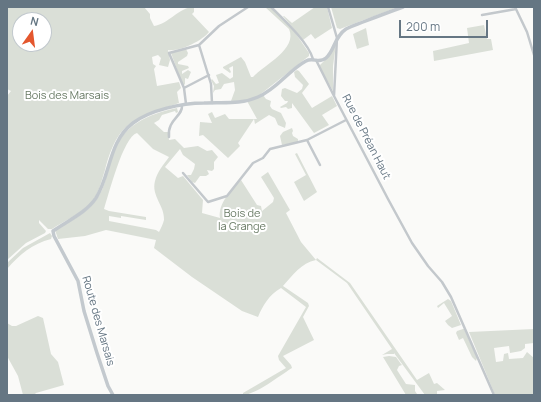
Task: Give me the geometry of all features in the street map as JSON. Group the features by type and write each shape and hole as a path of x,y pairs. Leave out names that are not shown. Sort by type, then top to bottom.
{"street":[{"path":"169,137 169,128 181,112 184,105 184,88 169,52 199,45 219,26 248,7"},
{"path":"271,7 299,36 312,55 334,96"},
{"path":"328,7 337,38 346,30"},
{"path":"335,30 346,30 403,7"},
{"path":"482,15 516,8 527,32 534,55"},
{"name":"Route des Marsais","path":"114,395 108,386 97,353 84,311 78,281 54,236 53,231 89,206 95,199 102,188 110,158 116,143 125,130 140,118 166,109 184,105 244,102 259,97 283,80 305,61 323,60 326,58 337,38"},
{"name":"Rue de Préan Haut","path":"337,38 334,96 412,242 428,266 442,282 450,296 494,395"},
{"path":"199,45 209,75 212,103"},
{"path":"184,88 209,75"},
{"path":"183,173 208,202 227,196 253,163 263,158 270,148 307,140 346,120"},
{"path":"307,140 320,165"}],"green space":[{"name":"Bois des Marsais","path":"7,7 144,7 150,14 150,18 154,26 159,25 179,12 194,7 194,12 192,14 209,32 201,39 184,48 168,50 170,60 168,67 159,65 161,58 158,55 152,57 153,64 156,66 154,69 157,86 179,82 181,88 177,92 179,103 142,117 126,127 121,132 114,144 96,196 90,204 77,214 52,229 48,229 39,220 39,223 46,231 45,233 26,243 7,260 7,96 11,91 7,89"},
{"path":"265,7 270,7 294,31 309,53 309,56 257,97 245,101 231,101 235,90 234,82 224,84 221,89 215,90 213,93 214,86 211,80 212,79 216,84 219,83 216,75 222,73 230,79 233,77 233,66 229,68 230,73 223,67 241,57 245,62 251,77 253,77 278,56 289,43 289,29"},
{"path":"315,7 327,7 332,28 315,39 311,34 303,40 283,16 292,23"},
{"path":"331,7 398,7 340,29 337,28"},
{"path":"484,25 487,39 491,39 493,50 434,61 433,51 469,43 467,28"},
{"path":"366,28 369,45 357,49 353,34"},
{"path":"336,44 333,66 333,91 319,66 327,58"},
{"path":"186,49 188,53 187,56 178,62 178,64 188,66 189,68 182,71 182,74 188,70 191,72 188,79 185,78 185,84 183,86 171,53"},
{"path":"297,70 309,84 302,93 312,108 332,96 337,106 322,115 329,125 314,133 292,103 292,108 288,109 286,107 280,107 288,101 285,101 281,96 282,89 285,88 297,93 302,89 303,85 295,77 294,72"},
{"path":"263,95 266,99 271,101 270,106 272,109 281,113 286,123 285,128 278,125 275,118 269,115 255,124 254,119 257,119 247,101"},
{"name":"Bois de la Grange","path":"177,108 178,112 176,113 175,111 162,115 159,120 154,123 164,132 168,132 169,140 175,139 184,148 198,146 207,151 212,150 218,157 214,162 214,169 212,171 207,170 209,174 206,176 200,176 195,183 192,182 187,175 191,175 195,164 183,155 180,149 165,167 178,178 183,176 203,200 202,213 220,218 223,202 241,180 257,205 261,206 262,211 273,202 274,198 261,177 268,172 290,210 286,213 301,242 316,260 302,267 283,286 308,303 309,306 303,317 314,340 283,356 292,368 249,394 243,395 243,393 286,368 279,360 278,356 306,307 281,288 267,301 258,317 242,311 192,277 154,248 156,240 106,230 85,236 58,239 55,230 83,213 97,199 104,184 116,145 122,136 137,123","holes":["137,133 153,149 169,157 159,171 154,186 156,196 164,215 163,224 159,232 156,230 109,221 109,216 121,218 121,216 146,220 146,217 104,209 122,155 132,137"]},
{"path":"212,112 215,118 225,114 229,119 254,119 238,143 240,146 228,158 203,135 199,136 200,122 212,123 208,114"},
{"path":"292,128 293,136 298,139 298,142 282,145 280,136 283,132"},
{"path":"297,153 317,192 304,201 294,182 306,175 295,154"},
{"path":"50,233 52,236 51,239 27,250 7,269 7,263 23,248"},
{"path":"317,258 350,283 417,380 429,373 434,384 437,383 445,390 437,391 437,395 425,395 394,353 382,355 392,349 347,283 316,260"},
{"path":"448,299 451,301 461,325 452,328 445,321 452,316 444,303 438,308 437,306"},
{"path":"38,316 43,318 51,354 58,362 64,385 36,393 34,395 23,395 18,376 7,356 7,323 12,326 16,326"},
{"path":"464,329 477,358 476,361 472,357 463,338 459,340 456,333 457,331"},
{"path":"534,329 534,343 525,344 525,348 521,351 510,353 509,346 494,348 496,362 503,361 504,354 508,353 509,359 523,358 527,352 534,358 534,395 495,395 469,332"},
{"path":"383,357 396,357 402,365 399,366 397,370 406,384 415,385 415,391 417,394 422,395 406,395"}]}
